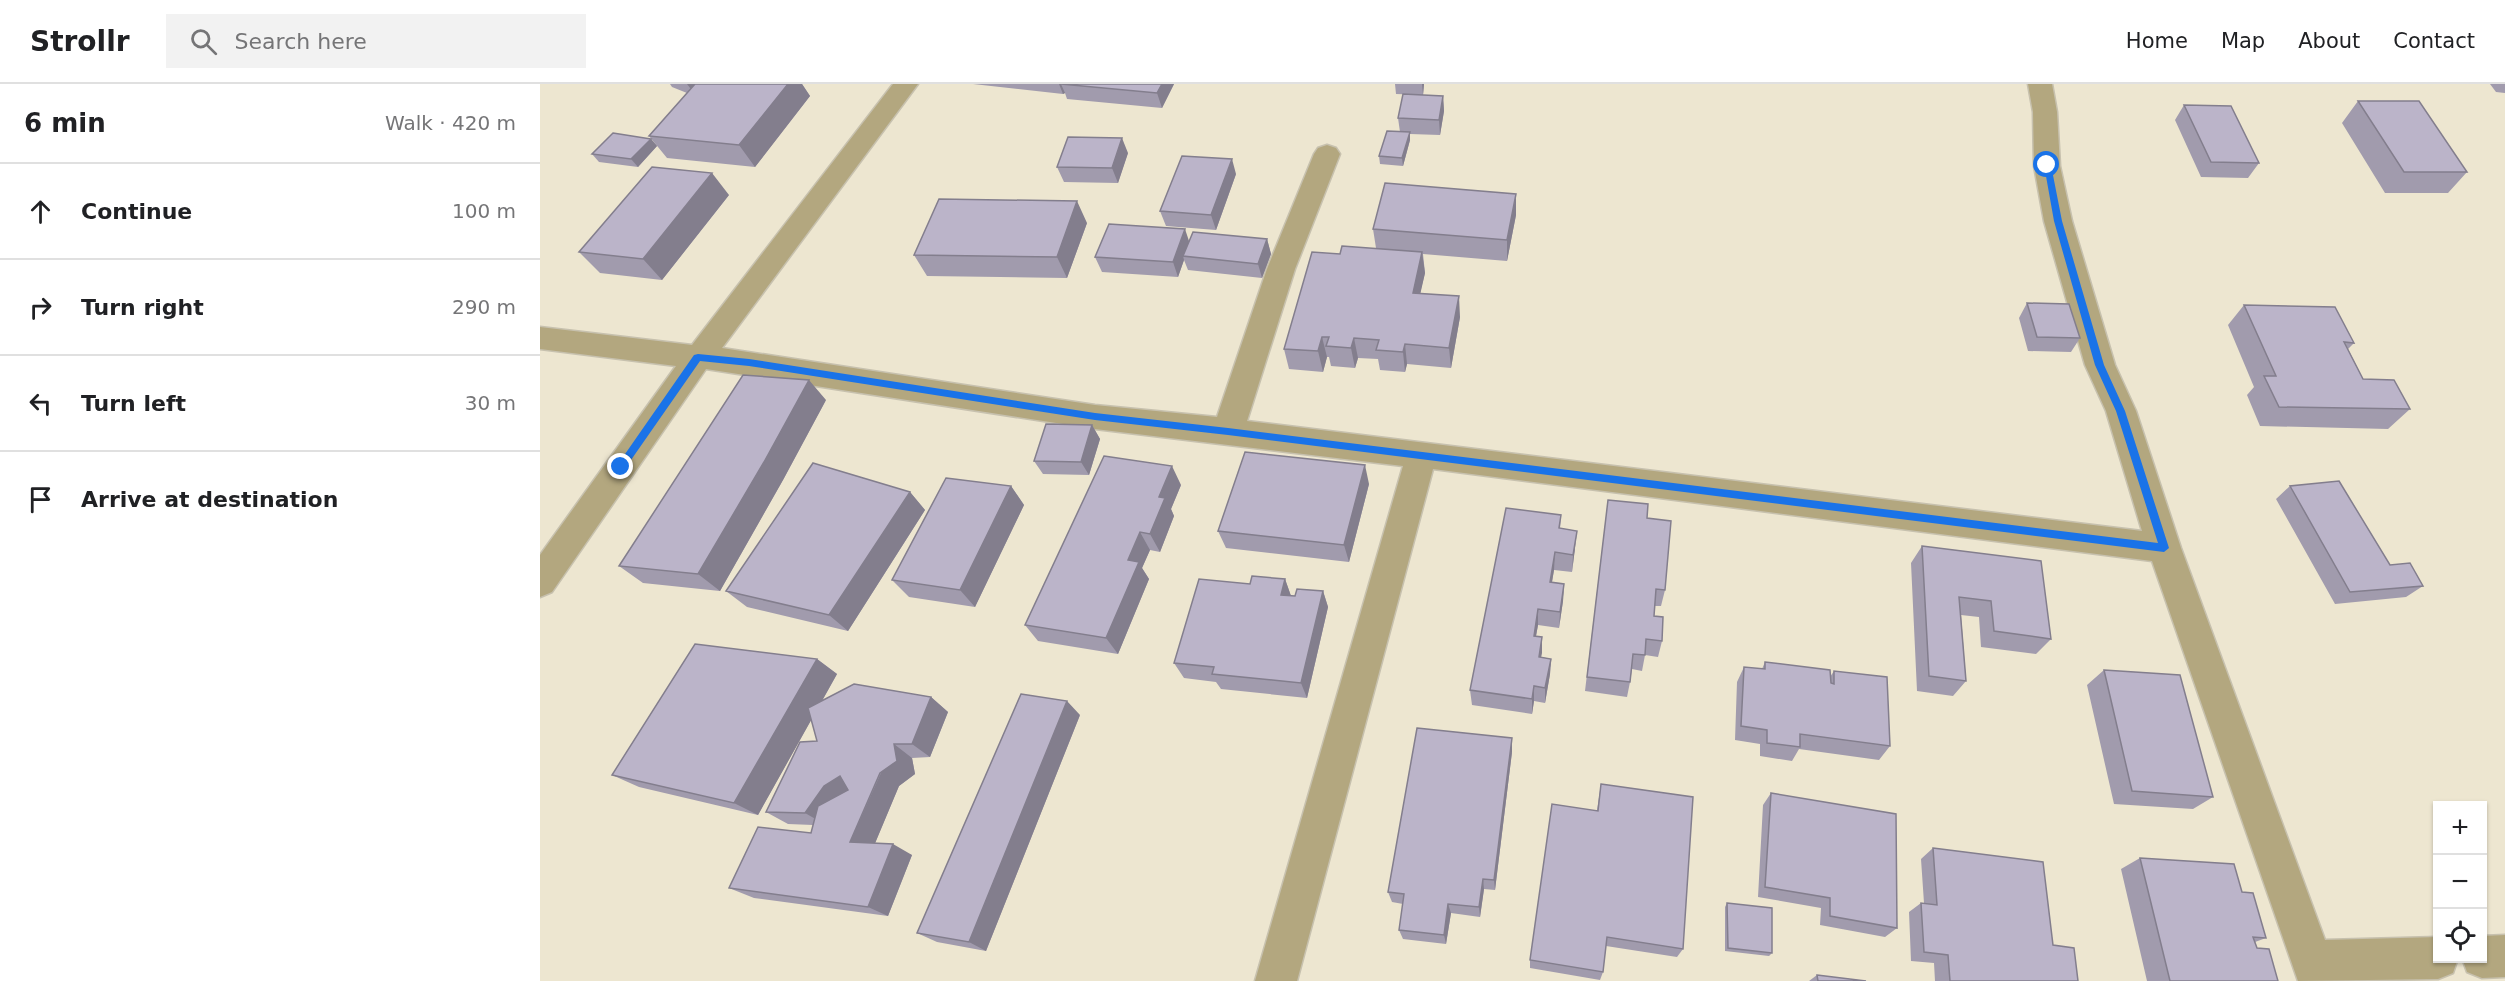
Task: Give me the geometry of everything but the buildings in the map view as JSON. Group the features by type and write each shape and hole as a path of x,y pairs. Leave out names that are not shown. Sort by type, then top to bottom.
{"street":[{"path":"540,582 698,357 906,84"},
{"path":"2040,84 2045,112 2047,165 2058,221 2100,365 2121,411 2164,548 2316,971 2433,959"},
{"path":"1228,431 1281,269 1327,154"},
{"path":"540,339 749,363 1095,417 1228,431 1421,457 2164,548"},
{"path":"1276,981 1421,457"},
{"path":"2487,957 2505,956"}],"route":[{"path":"621,467 698,357 1095,417 1228,431 1421,457 2164,548 2121,411 2100,365 2058,221 2047,165"}]}
